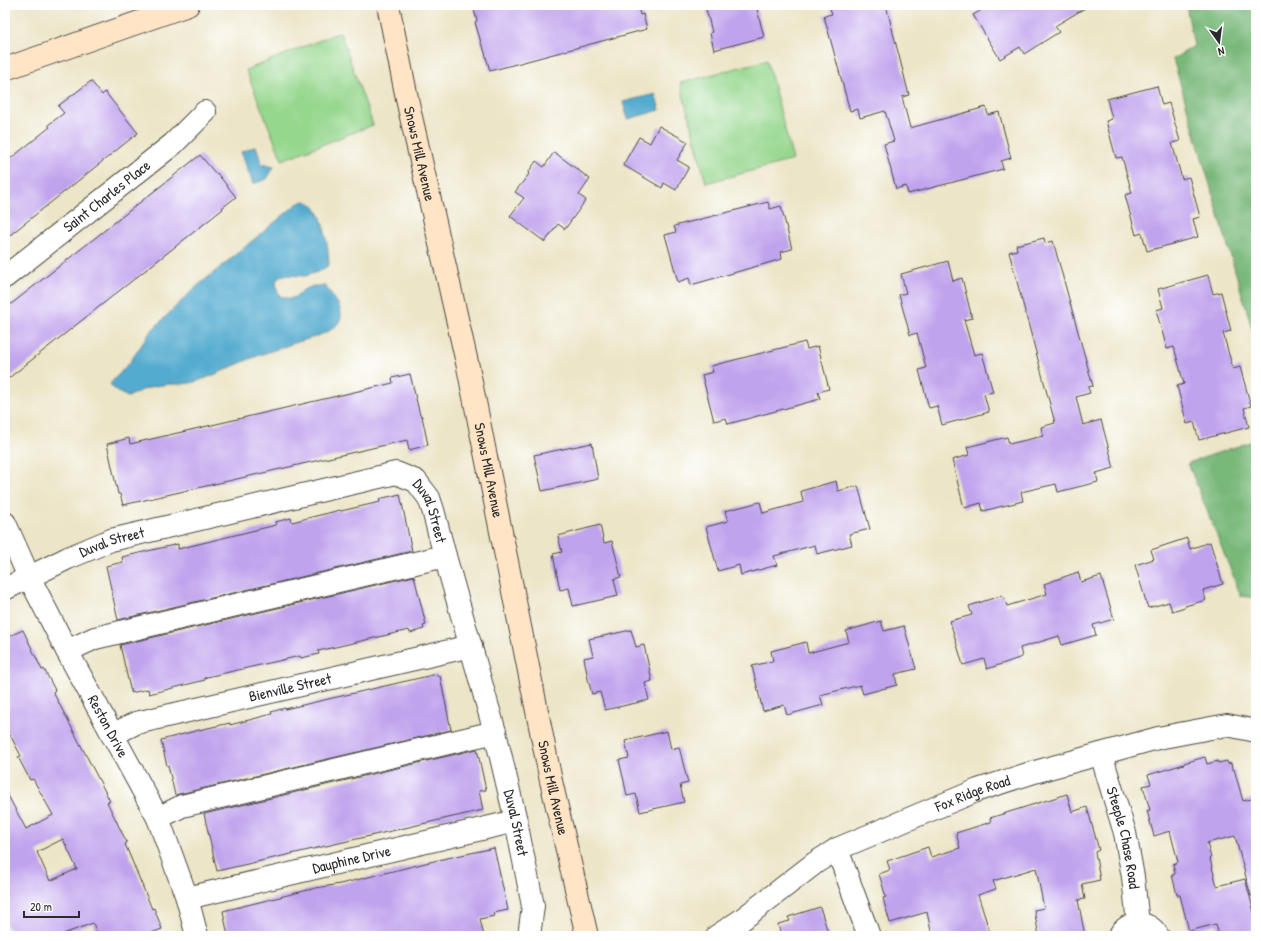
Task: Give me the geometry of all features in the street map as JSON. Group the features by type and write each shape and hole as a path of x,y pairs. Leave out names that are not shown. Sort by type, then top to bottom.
{"main road":[{"path":"5,69 188,5"},
{"name":"Snows Mill Avenue","path":"388,5 409,108 468,367 551,781 587,936"}],"street":[{"name":"Saint Charles Place","path":"5,277 173,144 205,112"},
{"name":"Duval Street","path":"5,589 68,558 111,540 396,473 416,481 429,498 495,732 516,821 533,906 529,936"},
{"name":"Reston Drive","path":"5,523 29,577 67,651 158,818 187,898 197,936"},
{"path":"67,651 95,638 445,556"},
{"name":"Bienville Street","path":"112,735 136,723 471,646"},
{"name":"Fox Ridge Road","path":"718,936 740,921 815,863 837,850 978,790 1031,773 1158,738 1226,725 1256,731"},
{"path":"158,818 182,806 495,732"},
{"name":"Steeple Chase Road","path":"1101,754 1125,833 1133,877 1138,924"},
{"name":"Dauphine Drive","path":"187,898 516,821"},
{"path":"837,850 869,936"},
{"path":"1119,936 1127,927 1138,924 1149,927 1154,930 1158,936"}],"green space":[{"path":"1186,5 1256,5 1256,342 1173,59 1194,46"},
{"path":"340,32 373,125 282,160 246,70"},
{"path":"767,60 793,160 706,183 680,83"},
{"path":"1256,440 1256,598 1241,596 1188,463"}],"water":[{"path":"655,94 660,110 628,119 623,102"},
{"path":"256,146 262,164 274,167 267,179 253,184 241,152"},
{"path":"304,201 311,204 317,210 321,218 328,249 329,265 320,271 306,276 282,275 276,281 277,289 280,296 290,299 297,296 303,290 313,286 325,286 334,297 341,311 340,320 337,325 319,335 244,361 214,375 187,384 165,384 154,386 128,397 116,391 110,384 130,362 151,331 195,288 297,204"}],"building":[{"path":"473,5 638,5 640,15 643,14 647,29 490,71 475,22 477,21"},
{"path":"705,5 756,5 764,37 714,50 710,33 712,32"},
{"path":"829,5 886,5 909,95 902,97 910,128 986,107 988,115 999,112 1011,158 1001,161 1003,169 908,194 906,186 896,189 884,144 894,141 885,111 860,118 858,109 850,111 824,16 832,14"},
{"path":"990,5 1090,5 1055,26 1059,32 1024,54 1020,47 1000,59 973,15"},
{"path":"91,81 102,95 105,92 138,133 5,239 5,163 50,127 48,125 64,113 58,106"},
{"path":"1157,86 1162,105 1169,103 1180,141 1172,143 1182,179 1189,177 1200,217 1193,219 1198,237 1147,251 1142,233 1136,235 1125,195 1132,193 1122,157 1116,158 1106,121 1112,119 1107,99"},
{"path":"659,126 688,142 677,160 689,167 676,190 664,183 662,188 623,165 639,137 650,143"},
{"path":"554,152 590,179 579,195 586,200 565,229 558,224 545,242 510,216 524,198 515,192 529,174 528,173 536,161 544,167"},
{"path":"200,155 236,197 222,208 223,209 5,381 5,309"},
{"path":"768,202 770,209 781,206 792,249 781,252 782,259 691,285 689,278 678,282 665,235 676,232 674,226"},
{"path":"1044,238 1045,243 1053,241 1093,386 1088,387 1090,393 1076,397 1083,425 1101,420 1114,468 1096,473 1098,482 1058,492 1056,484 1021,492 1023,501 983,511 981,503 964,508 952,460 969,455 967,447 1007,437 1009,444 1043,436 1041,427 1055,423 1009,252 1017,250 1016,245"},
{"path":"948,261 953,281 962,278 972,318 964,320 974,355 982,353 993,392 984,394 989,412 942,425 937,406 929,408 919,370 926,368 917,333 910,335 899,295 906,293 901,274"},
{"path":"1208,275 1213,294 1221,292 1231,331 1223,333 1233,369 1240,367 1251,406 1244,408 1249,427 1199,440 1194,422 1187,424 1177,386 1184,384 1174,347 1167,349 1156,310 1163,308 1158,289"},
{"path":"805,342 807,349 818,346 829,389 818,392 820,399 728,424 726,418 714,421 702,375 713,372 711,366"},
{"path":"410,374 420,415 422,416 428,445 409,450 407,440 123,505 120,494 118,494 107,444 129,438 130,444 393,383 392,378"},
{"path":"592,443 598,479 542,491 534,455"},
{"path":"836,481 838,491 858,486 870,529 849,534 852,545 817,554 815,545 774,556 777,565 741,575 739,565 718,571 706,527 728,521 725,511 760,502 763,513 803,502 801,491"},
{"path":"400,494 412,551 118,620 106,566 123,562 122,557 178,544 178,549 276,525 275,522 291,518 292,522 380,502 379,499"},
{"path":"600,525 604,543 612,541 621,577 614,579 618,596 573,606 569,588 560,590 553,554 562,552 558,536"},
{"path":"1187,538 1190,549 1210,542 1223,584 1203,590 1206,600 1185,607 1172,611 1169,602 1148,608 1135,565 1154,559 1151,550"},
{"path":"1078,572 1081,582 1101,576 1114,619 1093,625 1096,635 1062,645 1059,636 1020,648 1022,657 987,669 984,659 963,665 950,621 972,615 969,606 1003,595 1007,606 1047,594 1044,584"},
{"path":"414,576 426,625 423,626 424,629 410,633 409,630 318,651 319,654 301,658 300,656 207,677 204,678 205,680 149,694 148,689 131,693 120,645"},
{"path":"881,621 884,631 904,626 916,669 895,674 897,685 863,694 860,685 820,695 823,705 787,715 784,705 763,711 752,666 773,661 771,651 806,642 808,653 849,642 846,631"},
{"path":"23,630 42,670 44,669 55,690 53,692 110,801 107,802 127,843 125,844 162,929 143,936 98,936 93,923 58,936 13,936 9,930 5,921 5,790 26,829 53,815 33,779 30,780 18,757 21,756 5,725 5,638","holes":["63,839 77,869 50,881 37,852"]},
{"path":"631,630 636,647 644,645 652,681 645,683 649,700 605,710 600,692 592,694 588,679 584,658 593,656 589,639"},
{"path":"437,674 437,676 440,676 451,730 175,795 161,740 230,723 230,725 272,714 271,712 285,708"},
{"path":"667,731 671,749 679,747 688,783 680,785 684,802 640,812 636,794 627,796 619,760 629,758 625,741"},
{"path":"477,749 486,790 479,791 483,810 217,871 204,814"},
{"path":"1205,757 1207,764 1218,761 1218,763 1227,761 1228,764 1231,763 1243,801 1256,798 1256,895 1251,896 1235,836 1207,843 1217,886 1245,879 1256,919 1256,936 1219,936 1216,924 1189,931 1180,895 1177,895 1172,875 1175,874 1173,864 1178,862 1170,831 1154,836 1147,811 1150,810 1143,786 1151,784 1148,775"},
{"path":"1067,794 1072,812 1087,807 1099,850 1095,852 1100,880 1082,884 1085,899 1078,900 1085,936 1039,936 1034,910 1044,908 1036,868 993,881 996,889 978,895 991,936 932,936 927,912 890,923 883,898 886,897 879,874 890,870 887,861 928,847 931,857 960,848 956,833 991,822 990,818"},
{"path":"494,848 508,910 493,913 494,916 480,919 484,936 228,936 223,911 316,888 340,884"},
{"path":"820,907 829,936 781,936 778,924 790,921 788,917"}]}
